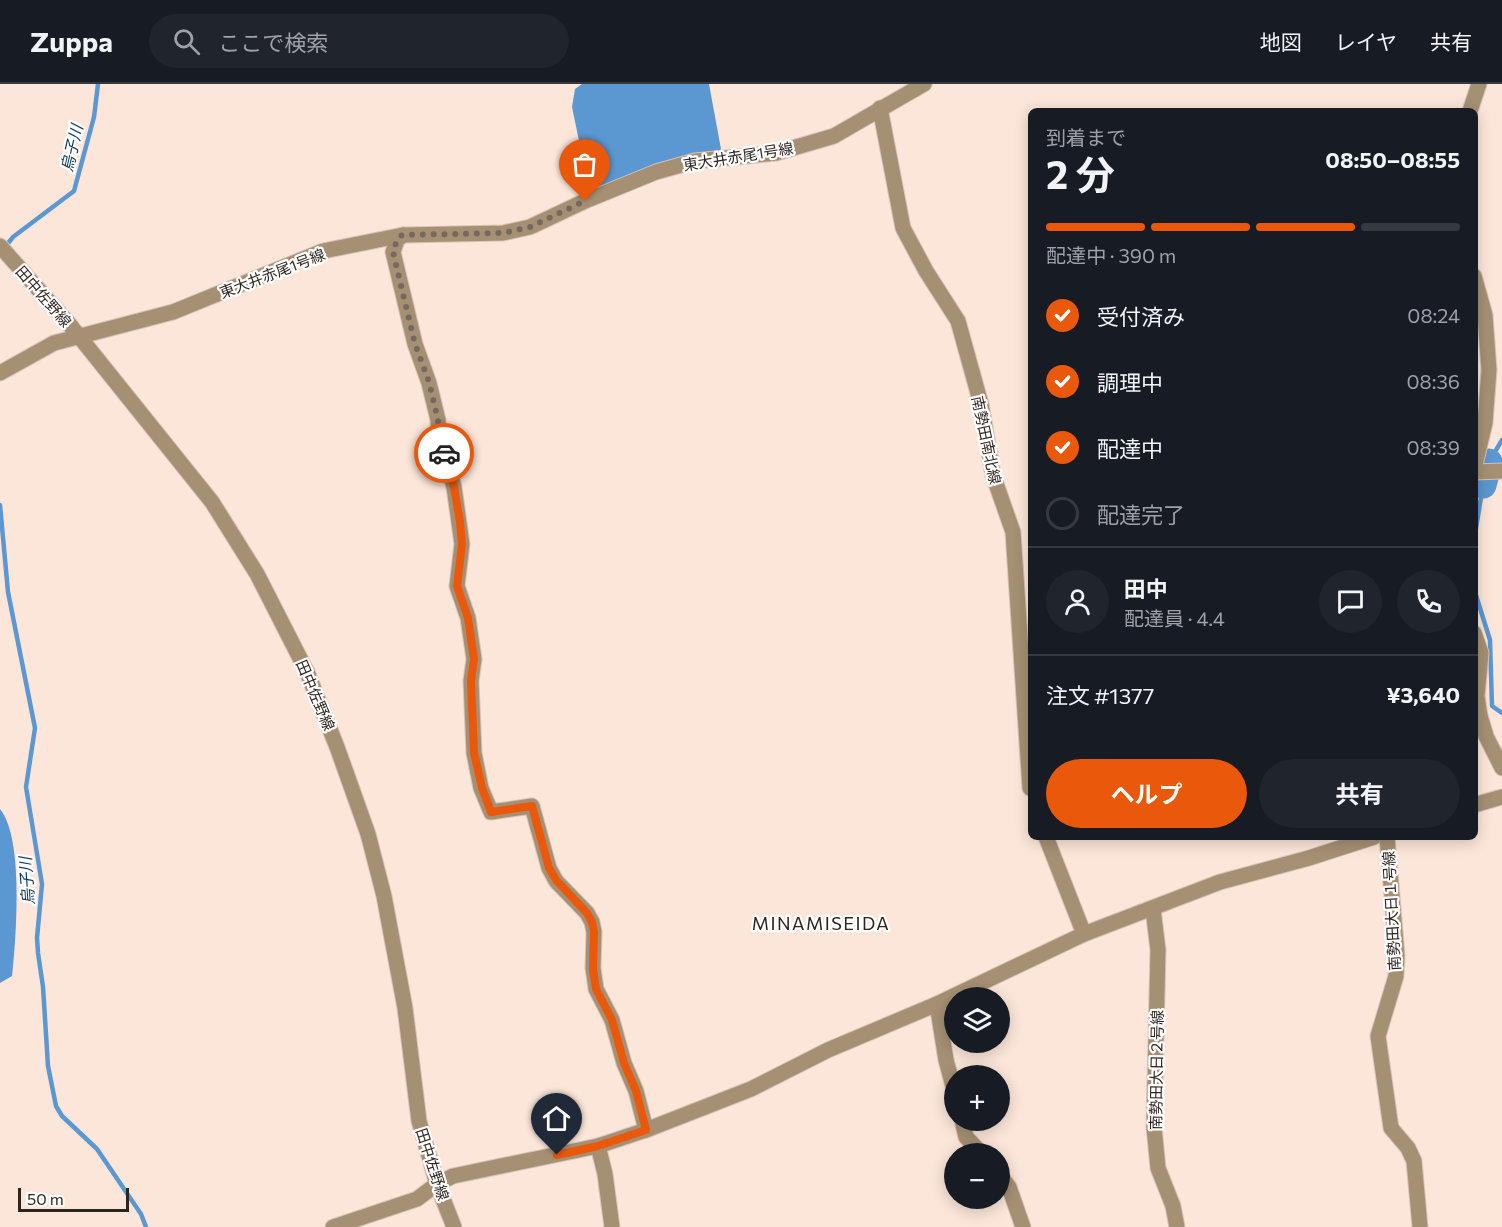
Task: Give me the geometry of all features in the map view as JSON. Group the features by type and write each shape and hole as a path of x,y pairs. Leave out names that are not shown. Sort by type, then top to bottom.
{"street":[{"name":"東大井赤尾1号線","path":"0,373 54,343 173,312 323,252 402,235 503,233 530,227 656,171 695,161 776,153 834,136 924,84"},
{"path":"1471,108 1479,84"},
{"name":"南勢田南北線","path":"880,108 903,228 926,271 958,321 981,404 993,475 1013,532 1028,758"},
{"path":"402,235 397,240 393,252 415,344 429,382 460,522 462,544 457,586 472,637 474,753 482,788 491,812 532,806 549,868 556,880 587,913 592,922 593,969 596,989 612,1020 624,1063 636,1091 646,1130"},
{"name":"田中佐野線","path":"5,251 78,335 212,502 257,574 307,672 368,834 384,896 405,1008 419,1120 437,1184 454,1227"},
{"path":"1478,290 1485,315 1489,370 1485,423 1485,471"},
{"path":"1478,644 1481,653 1478,685"},
{"path":"1478,703 1486,736 1502,768"},
{"path":"1478,804 1502,797"},
{"path":"1047,840 1084,934"},
{"path":"333,1227 417,1199 437,1184 453,1176 598,1146 646,1130 751,1089 828,1050 937,1004 1084,934 1220,882 1365,840"},
{"name":"南勢田大日１号線","path":"1387,840 1397,956 1396,976 1378,1036 1391,1128 1408,1149 1414,1161 1420,1227"},
{"name":"南勢田大日２号線","path":"1153,909 1158,950 1154,1127 1158,1168 1173,1206 1177,1227"},
{"path":"937,1004 947,1065"},
{"path":"598,1146 605,1174 612,1227"},
{"path":"1010,1190 1023,1227"}],"water":[{"path":"582,84 709,84 721,149 716,155 590,194 572,107 575,89"},
{"path":"0,809 8,823 13,842 16,914 12,976 0,983"}],"waterway":[{"name":"烏子川","path":"5,247 13,237 74,191 94,117 98,84"},
{"path":"1489,462 1502,440"},
{"path":"1483,485 1489,462"},
{"path":"1478,516 1483,485"},
{"name":"烏子川","path":"0,505 8,592 35,728 26,787 42,884 37,938 48,1066 56,1106 62,1116 97,1149 141,1214 146,1227"},
{"path":"1478,602 1490,640 1492,706 1502,713"}],"way so far":[{"path":"444,453 429,382 415,344 393,252 397,240 402,235 503,233 530,227 585,201"}],"district":[{"name":"MINAMISEIDA","path":"821,923"}],"route":[{"path":"444,453 454,487 460,522 462,544 457,586 472,637 474,753 482,788 491,812 532,806 549,868 556,880 587,913 592,922 593,969 596,989 612,1020 624,1063 636,1091 646,1130 598,1146 557,1155"}]}
